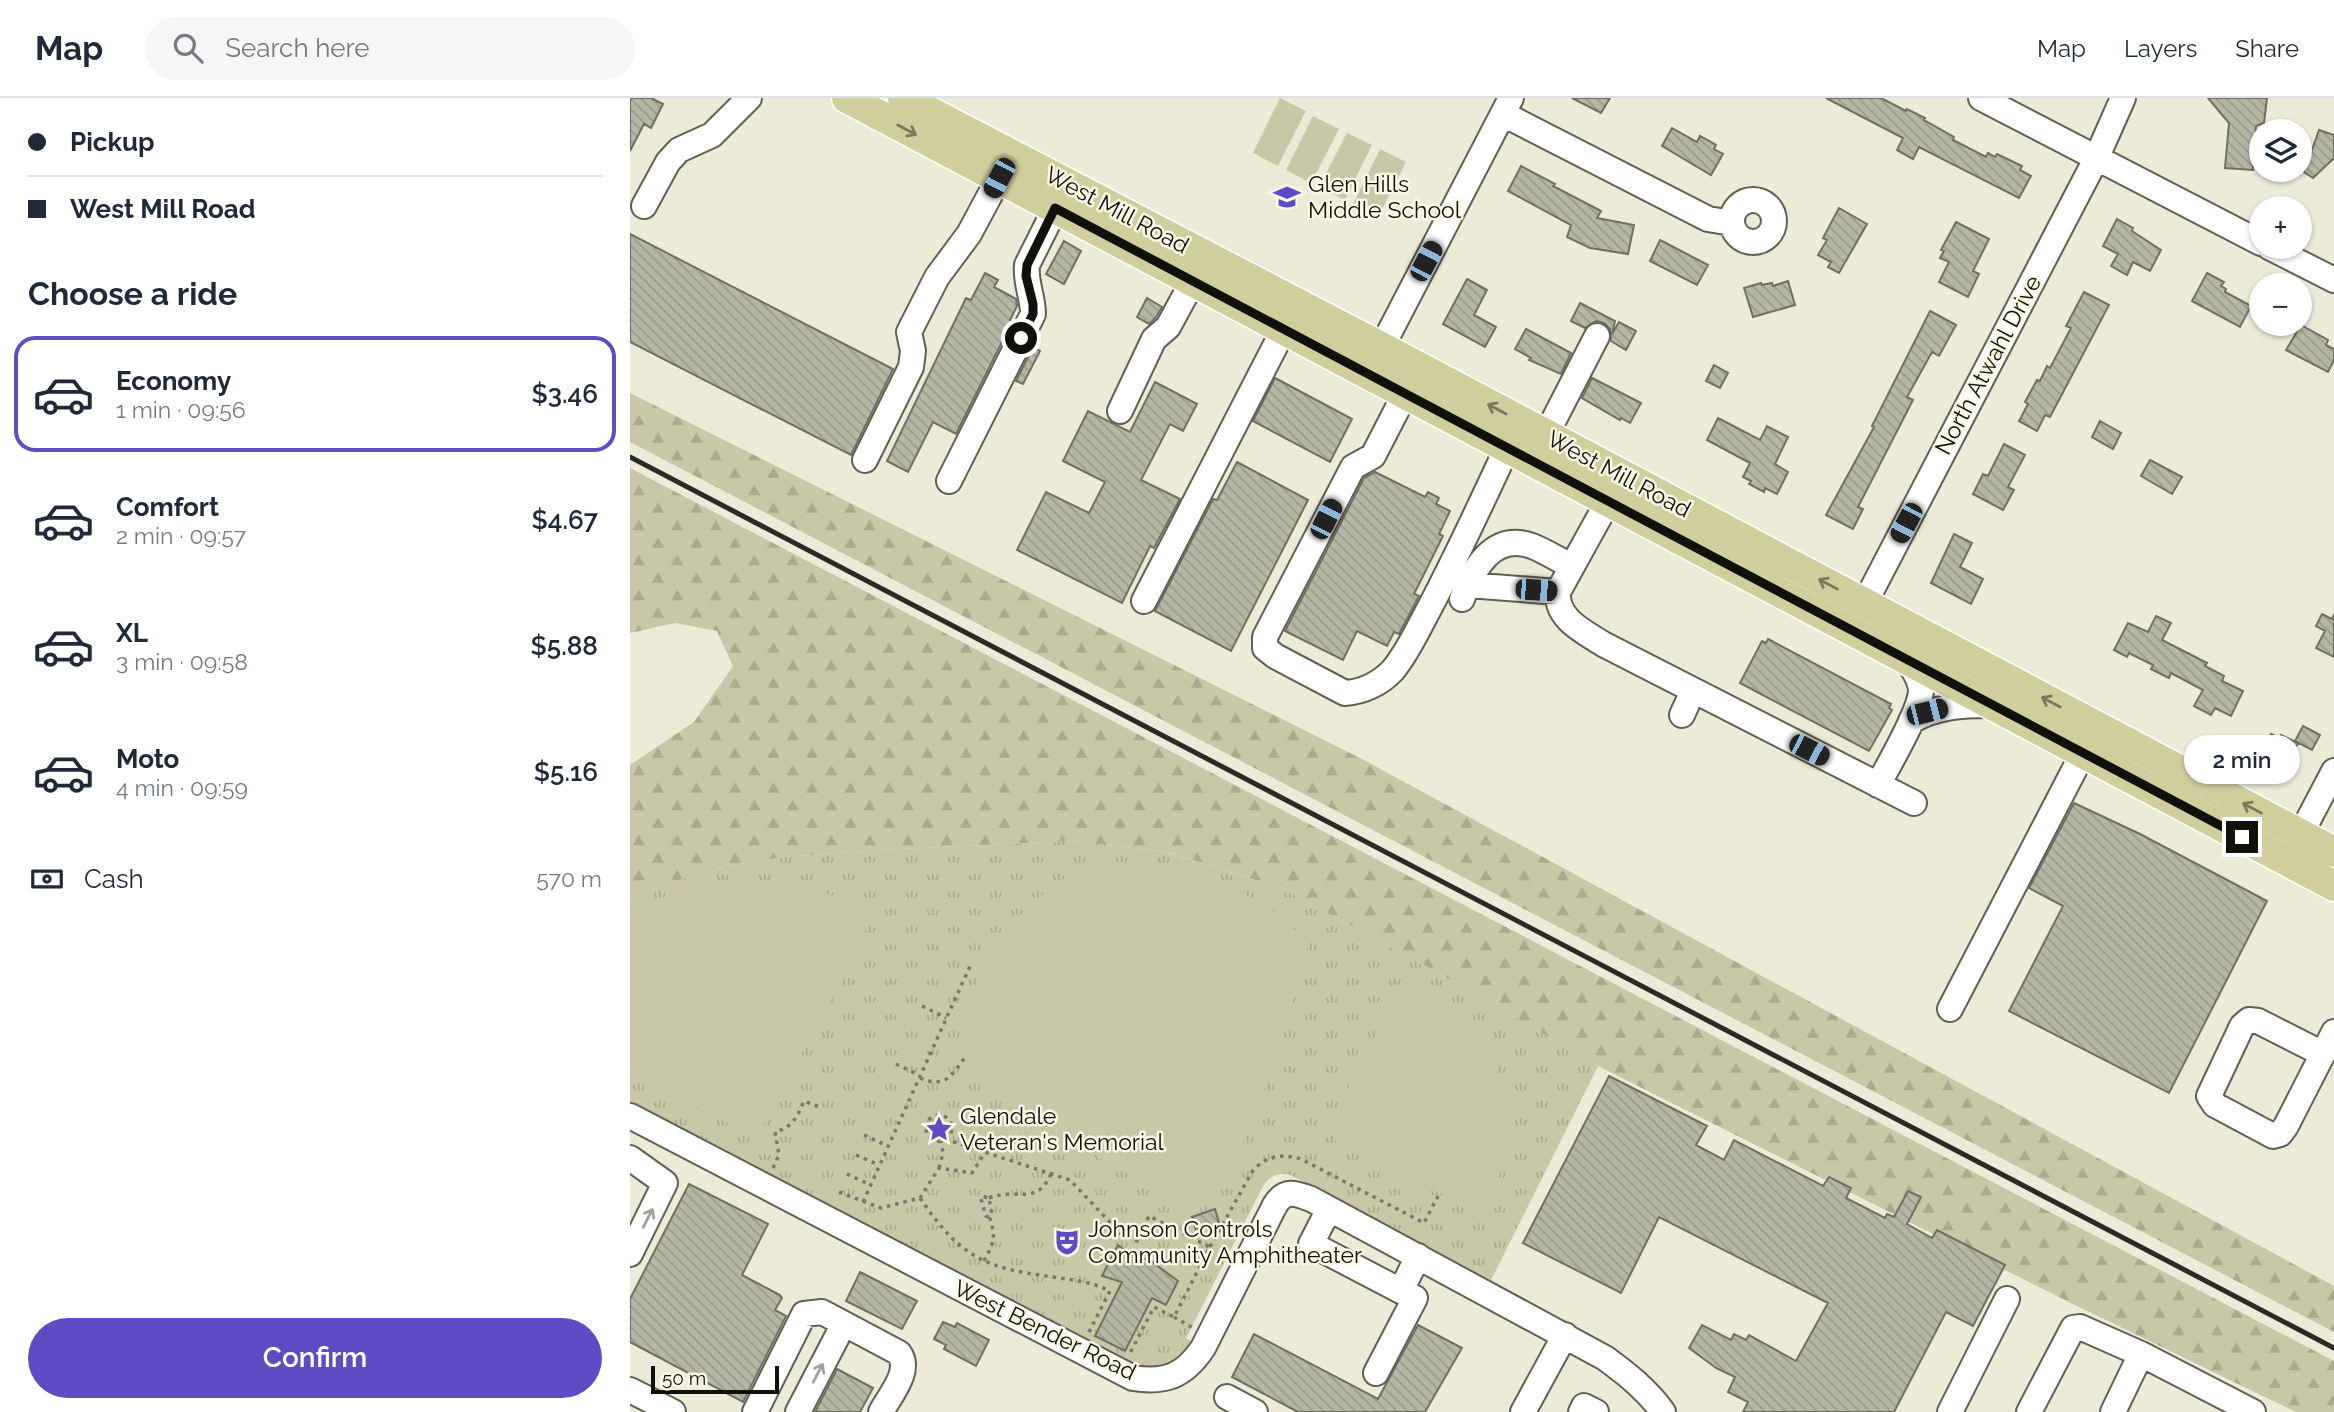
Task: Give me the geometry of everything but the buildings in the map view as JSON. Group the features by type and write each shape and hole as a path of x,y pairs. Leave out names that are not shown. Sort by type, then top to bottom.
{"main road":[{"name":"West Mill Road","path":"847,98 999,178 1061,196 1381,347 1546,435 1762,594 1850,630 2334,886"},
{"name":"West Mill Road","path":"903,98 1194,281 1405,394 1507,447 1616,489 1864,603 2334,852"}],"street":[{"path":"645,206 668,162 679,150 712,135 749,98"},
{"path":"1981,98 2249,237"},
{"name":"North Atwahl Drive","path":"1850,630 2096,159 2123,98"},
{"path":"1368,374 1507,106 1708,219 1732,223"},
{"path":"865,460 911,367 913,351 909,332 937,277 969,234 999,178"},
{"path":"949,481 1033,314 1026,276 1027,265 1061,196"},
{"path":"2293,259 2334,280"},
{"path":"1120,411 1154,339 1168,327 1194,281"},
{"path":"1144,601 1284,329"},
{"path":"1546,435 1597,336"},
{"path":"1405,394 1373,456 1353,467 1265,637 1265,648 1275,656 1345,693 1358,692 1392,671 1453,564 1507,447"},
{"path":"1616,489 1558,592 1558,603 1564,616 1602,645 1914,803"},
{"path":"1558,592 1465,592 1483,559 1502,545 1516,543 1532,546 1571,566"},
{"path":"1878,785 1911,721 1921,691 1908,661"},
{"path":"1682,715 1693,691"},
{"path":"1911,721 1927,712 1952,705 1992,705"},
{"path":"1950,1009 2076,750 2083,719"},
{"path":"2287,861 2334,771"},
{"path":"2323,1054 2258,1021 2249,1020 2242,1026 2208,1096 2215,1105 2267,1133 2277,1135 2286,1126 2323,1054 2334,1032"},
{"name":"West Bender Road","path":"631,1120 1133,1378 1160,1380 1184,1370 1194,1362 1280,1197 1286,1193 1295,1193 1565,1335 1623,1371 1653,1408"},
{"path":"630,1158 665,1183 630,1254"},
{"path":"1329,1209 1311,1244 1415,1298 1376,1373"},
{"path":"1401,1291 1418,1256"},
{"path":"1950,1412 2007,1299"},
{"path":"755,1412 804,1314 822,1312 843,1329 900,1353 905,1360 905,1369 881,1412"},
{"path":"2029,1412 2073,1328 2084,1328 2141,1354 2253,1412"},
{"path":"798,1412 843,1329"},
{"path":"1523,1412 1565,1335"},
{"path":"2113,1412 2141,1354"},
{"path":"630,1390 669,1411"},
{"path":"1227,1398 1255,1412"},
{"path":"1581,1412 1584,1406 1596,1412"}],"path":[{"path":"863,1202 971,964"},
{"path":"922,1006 946,1018"},
{"path":"896,1064 933,1083 941,1083 948,1079 967,1055"},
{"path":"772,1170 779,1155 775,1132 789,1127 795,1121 804,1101 822,1108"},
{"path":"839,1192 881,1208 920,1198 939,1168 943,1140 951,1133 950,1122 944,1117 936,1116 929,1121 926,1129 929,1137 943,1140 1070,1180 1120,1233 1137,1241 1149,1216 1210,1247 1174,1317 1154,1307 1128,1357"},
{"path":"864,1135 889,1146"},
{"path":"856,1154 880,1165"},
{"path":"939,1168 972,1173 984,1154"},
{"path":"847,1174 871,1185"},
{"path":"990,1218 986,1216 982,1196 989,1198 1010,1193 1030,1195 1040,1192 1051,1174"},
{"path":"920,1198 951,1238 984,1262 1027,1274 1095,1283 1111,1292 1080,1351"},
{"path":"984,1262 994,1242 989,1198"}],"green space":[{"path":"1280,98 1306,111 1278,166 1253,153"},
{"path":"1313,116 1339,129 1311,183 1286,170"},
{"path":"1347,133 1372,145 1345,200 1319,187"},
{"path":"1380,149 1406,162 1378,217 1353,204"},
{"path":"630,393 1362,759 2334,1286 2334,1332 630,442"},
{"path":"630,468 2334,1361 2334,1412 2296,1412 2075,1305 1598,1066 1433,970 1281,888 1167,852 1072,841 785,857 727,866 659,886 630,899 630,765 694,722 733,666 717,631 675,623 630,633"},
{"path":"1072,841 1166,852 1281,888 1433,970 1598,1066 1491,1280 1290,1175 1275,1175 1268,1179 1263,1187 1186,1338 1194,1343 1171,1363 1142,1368 630,1104 630,899 659,886 727,866 785,857"},
{"path":"1139,862 1189,872 1237,890 1267,907 1310,940 1256,1118 1220,1191 1182,1202 1102,1160 960,1049 985,964 1006,932 1031,903 1060,881 1094,863"},
{"path":"734,880 772,882 806,888 874,914 762,1129 748,1134 630,1072 630,911 680,891"},
{"path":"1414,983 1444,1001 1468,1024 1487,1050 1500,1079 1506,1110 1506,1143 1499,1175 1486,1207 1432,1191 1335,1140 1330,1124 1380,1027"}],"railway":[{"path":"630,457 2334,1348"}],"place":[{"name":"Glen Hills Middle School","path":"1287,197"},
{"name":"Glendale Veteran's Memorial","path":"939,1129"},
{"name":"Johnson Controls Community Amphitheater","path":"1067,1242"}],"route":[{"path":"1021,338 1033,314 1026,276 1027,265 1055,208 2242,837"}]}
